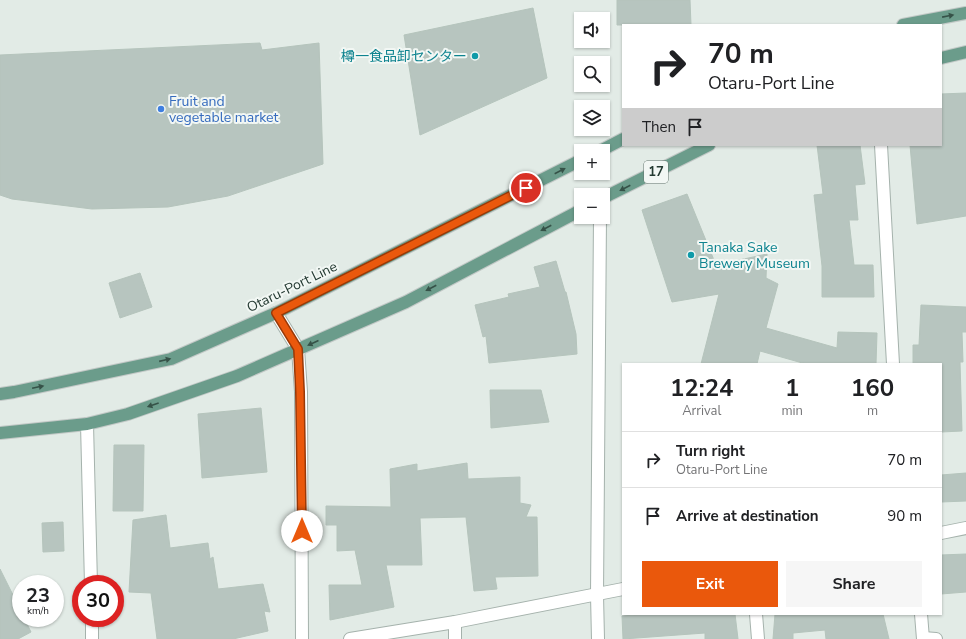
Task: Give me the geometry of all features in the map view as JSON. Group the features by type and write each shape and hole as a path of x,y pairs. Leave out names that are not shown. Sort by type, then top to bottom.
{"main road":[{"path":"908,24 966,12"},
{"path":"942,58 966,52"},
{"path":"610,146 622,140"},
{"name":"17","path":"610,195 708,146"},
{"name":"Otaru-Port Line","path":"0,394 171,359 276,313 574,164"},
{"path":"0,433 87,424 128,414 230,378 406,302 574,214"}],"street":[{"path":"881,146 893,363"},
{"path":"598,639 597,595 600,224"},
{"path":"276,313 298,349 300,392 302,639"},
{"path":"87,424 91,575"},
{"path":"942,533 966,528"},
{"path":"350,639 455,622 622,589"},
{"path":"756,615 758,639"},
{"path":"921,615 924,639 936,639"},
{"path":"455,622 455,639"},
{"path":"92,627 92,639"}],"building":[{"path":"617,0 690,0 691,24 617,25"},
{"name":"樽一食品卸センター","path":"533,8 547,78 420,135 404,35"},
{"name":"Fruit and vegetable market","path":"260,43 262,50 319,43 323,164 228,196 168,207 92,209 12,199 0,195 0,55"},
{"path":"966,93 966,216 917,224 910,146 942,146 942,94"},
{"path":"817,146 860,146 865,184 855,185 858,220 849,220 854,265 873,265 874,297 822,297 822,266 814,195 823,194"},
{"path":"687,194 716,265 767,254 766,278 778,284 766,328 837,348 838,332 877,333 876,363 802,363 760,351 757,363 701,363 719,294 672,302 642,210"},
{"path":"556,261 566,292 576,334 577,354 489,363 486,336 483,337 475,305 509,297 508,294 540,287 534,267"},
{"path":"140,273 152,307 120,318 109,283"},
{"path":"921,305 966,307 966,332 962,332 963,362 960,362 962,431 942,432 942,363 913,363 913,345 919,345"},
{"path":"490,390 541,390 549,422 491,428"},
{"path":"261,408 267,472 202,478 198,414"},
{"path":"114,445 144,445 143,511 113,511"},
{"path":"467,463 468,479 520,477 520,503 531,505 526,517 537,517 538,576 495,577 497,589 474,591 466,517 420,518 422,565 386,565 394,607 330,620 329,585 362,585 355,550 337,551 337,525 326,525 326,506 391,507 390,469 417,464 417,471"},
{"path":"966,473 966,501 942,502 942,475"},
{"path":"166,515 170,548 208,543 210,559 213,557 218,589 263,584 270,612 264,611 268,631 233,639 157,639 151,593 129,592 133,520"},
{"path":"63,522 64,551 43,552 42,523"},
{"path":"966,554 966,592 942,594 942,555"},
{"path":"0,569 12,593 12,627 28,627 31,632 18,639 0,639"},
{"path":"735,615 738,639 705,639 705,633 623,639 622,616"},
{"path":"775,615 883,615 889,639 826,639 825,630 793,633 793,639 773,639"}],"place":[{"name":"樽一食品卸センター","path":"475,56"},
{"name":"Fruit and vegetable market","path":"161,109"},
{"name":"Tanaka Sake Brewery Museum","path":"691,255"}],"route":[{"path":"302,531 298,349 276,313 526,188"}]}
